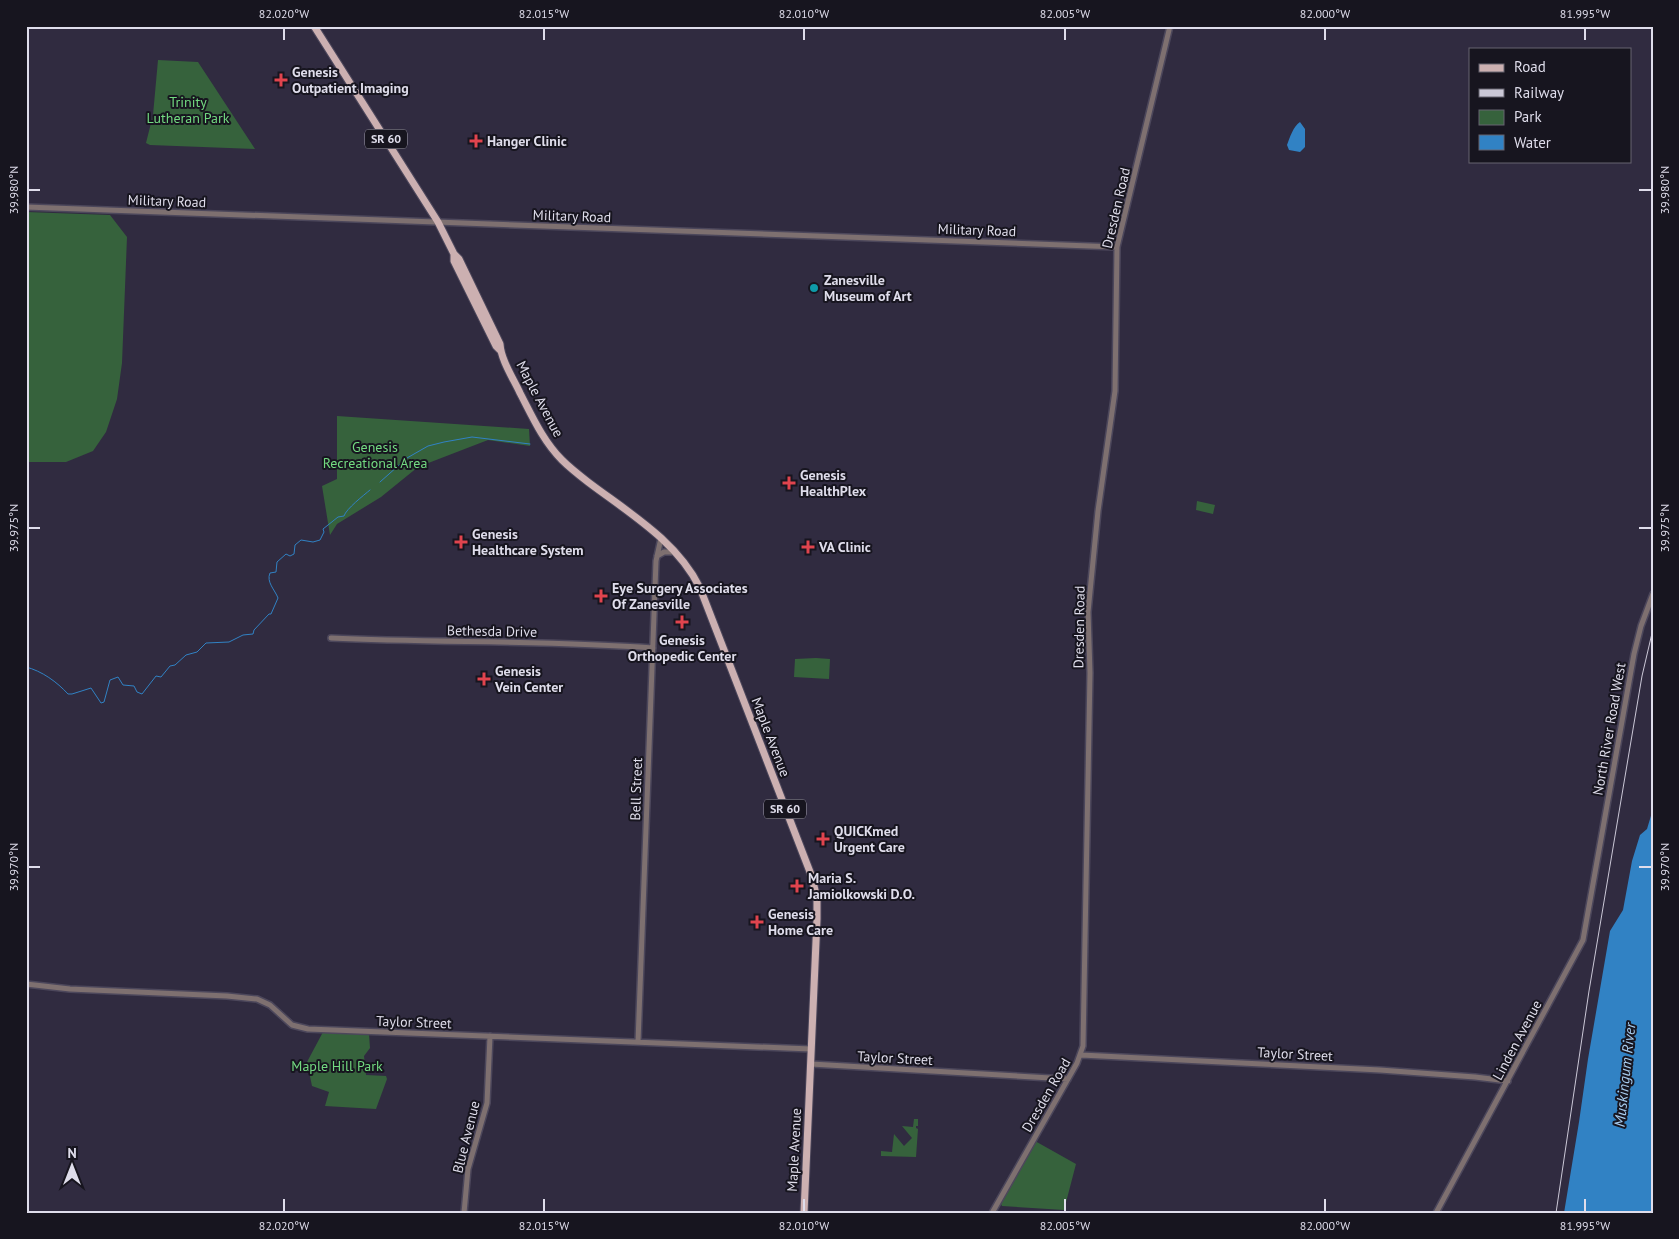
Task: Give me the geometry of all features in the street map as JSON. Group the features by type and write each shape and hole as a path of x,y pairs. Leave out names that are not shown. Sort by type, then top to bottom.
{"main road":[{"name":"Maple Avenue","path":"314,26 438,222 454,254 459,259 540,433 566,464 662,538 677,552 700,588 816,888 817,919 804,1213"}],"street":[{"name":"Dresden Road","path":"992,1213 1081,1055 1083,1036 1090,686 1088,618 1099,504 1115,391 1117,247 1170,26"},
{"name":"Military Road","path":"26,207 1117,247"},
{"name":"Bell Street","path":"638,1042 657,557 662,538"},
{"path":"657,557 664,552 677,552"},
{"name":"North River Road West","path":"1596,871 1634,654 1641,626 1653,594"},
{"name":"Bethesda Drive","path":"331,638 653,648"},
{"name":"Linden Avenue","path":"1436,1213 1581,946 1585,934 1596,871"},
{"name":"Taylor Street","path":"26,984 70,989 257,999 270,1005 292,1025 308,1029 812,1048"},
{"name":"Blue Avenue","path":"464,1213 468,1169 487,1103 490,1036"},
{"name":"Taylor Street","path":"1081,1055 1380,1070 1468,1076 1508,1081"},
{"name":"Taylor Street","path":"811,1064 1068,1079"}],"green space":[{"name":"Trinity Lutheran Park","path":"158,60 198,62 255,149 150,145 146,143 153,115"},
{"path":"26,212 110,215 127,237 122,363 117,399 106,432 93,451 66,462 26,462"},
{"name":"Genesis Recreational Area","path":"337,416 529,429 530,446 488,440 418,467 381,497 337,524 330,535 322,486 337,479"},
{"path":"1197,501 1215,505 1213,514 1196,510"},
{"path":"795,659 830,659 829,679 794,677"},
{"name":"Maple Hill Park","path":"323,1032 369,1034 370,1048 364,1056 366,1075 386,1076 387,1079 376,1109 325,1106 329,1092 312,1086 307,1062"},
{"path":"914,1119 918,1119 918,1126 916,1126 918,1129 916,1157 881,1156 881,1151 892,1152 894,1134 904,1146 912,1138 902,1126 913,1127"},
{"path":"1035,1141 1076,1164 1064,1210 1002,1206 1001,1204"}],"water":[{"path":"1300,122 1305,129 1305,147 1300,152 1289,150 1287,145 1289,139"},
{"name":"Muskingum River","path":"1653,809 1653,1213 1564,1213 1610,931 1623,910 1632,861 1640,835 1647,829"}],"waterway":[{"path":"380,482 407,458 428,446 472,437 530,444"},
{"path":"26,667 38,671 49,678 68,694 91,688 101,703 104,702 110,680 118,677 123,685 134,686 137,692 142,694 156,676 161,677 170,666 175,665 186,655 197,652 206,643 229,642 243,635 253,634 254,630 271,614 278,598 269,580 270,573 276,572 277,562 286,554 290,556 294,554 295,545 301,540 313,542 320,540 324,532 323,529 338,517 344,516 370,490"}],"railway":[{"path":"1556,1213 1589,991 1642,676 1653,629"}],"place":[{"name":"Genesis Outpatient Imaging","path":"281,80"},
{"name":"Hanger Clinic","path":"476,141"},
{"name":"Zanesville Museum of Art","path":"814,288"},
{"name":"Genesis HealthPlex","path":"789,483"},
{"name":"Genesis Healthcare System","path":"461,542"},
{"name":"VA Clinic","path":"808,547"},
{"name":"Eye Surgery Associates Of Zanesville","path":"601,596"},
{"name":"Genesis Orthopedic Center","path":"682,622"},
{"name":"Genesis Vein Center","path":"484,679"},
{"name":"QUICKmed Urgent Care","path":"823,839"},
{"name":"Maria S. Jamiolkowski D.O.","path":"797,886"},
{"name":"Genesis Home Care","path":"757,922"}]}
